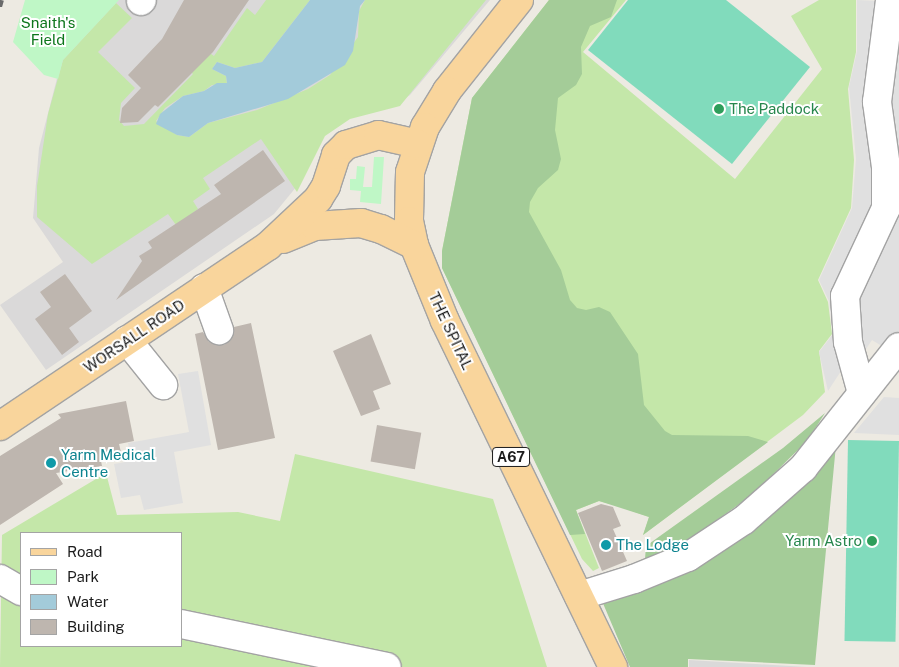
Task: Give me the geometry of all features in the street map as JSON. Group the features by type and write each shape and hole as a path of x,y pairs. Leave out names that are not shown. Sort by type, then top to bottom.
{"main road":[{"name":"THE SPITAL","path":"519,0 441,99 418,144 408,194 414,245 445,321 613,667"},
{"name":"WORSALL ROAD","path":"0,426 268,246 318,199 326,186 336,155 346,145 378,135 418,144"},
{"name":"WORSALL ROAD","path":"268,246 315,226 336,222 374,227 414,245"}],"lane":[{"path":"862,392 848,342 845,296 886,208 886,166 877,102 890,0"},
{"path":"204,288 218,330"},
{"path":"127,340 164,385"},
{"path":"579,596 634,579 688,557 717,540 793,480 899,347"},
{"path":"0,579 20,590"},
{"path":"182,624 387,667"}],"shaded area":[{"path":"110,0 490,0 410,95 397,104 347,116 322,135 297,186 274,214 46,370 0,305 63,262 33,218 39,148 62,59"},
{"path":"857,0 899,2 899,331 885,348 872,340 864,352 858,345 828,391 819,352 833,334 829,301 819,280 852,208 856,159 849,87 857,51"},
{"name":"Yarm Medical Centre","path":"198,371 211,445 174,452 183,503 144,510 140,495 121,498 114,464 131,461 128,443 189,432 178,374"},
{"path":"884,397 899,398 899,435 854,433"},
{"path":"689,660 806,667 689,667"}],"green space":[{"name":"Snaith's Field","path":"25,0 119,0 63,60 58,79 44,75 13,42"},
{"path":"266,0 310,0 262,62 235,68 217,62 212,69 226,76 227,84 212,85 204,91 183,96 165,108 156,121 177,135 189,137 208,123 257,110 308,89 330,75 358,37 359,11 365,0 486,0 400,106 350,119 325,136 297,192 261,139 203,178 210,189 193,201 198,209 185,219 176,225 168,214 92,264 37,217 37,186 48,114 63,60 116,3 132,18 98,52 135,88 121,103 119,120 124,126 144,124 193,74 181,63 192,41 214,56 247,8 255,15"},
{"path":"549,0 626,0 583,52 735,179 822,69 791,16 819,0 856,0 856,52 848,89 854,160 851,208 818,280 828,302 832,334 819,351 825,392 803,415 643,535 649,517 599,501 576,510 599,568 593,571 582,559 442,268 442,251 472,98"},
{"path":"549,0 617,0 611,17 590,26 581,47 582,74 576,85 558,98 555,130 561,159 558,170 538,188 530,202 529,212 561,270 570,300 577,308 586,310 599,307 610,312 638,354 644,405 665,431 672,435 748,436 768,442 643,535 649,517 599,501 576,510 585,534 570,535 442,268 442,251 472,98"},
{"name":"The Paddock","path":"628,0 726,0 810,67 732,164 588,50"},
{"path":"374,157 384,157 381,204 360,202 361,191 350,190 350,179 356,179 357,166 365,167 363,187 372,187"},
{"path":"825,413 808,440 752,495 689,540 645,559 646,546 783,448"},
{"name":"Yarm Astro","path":"848,440 899,441 895,642 844,641"},
{"path":"836,445 815,665 688,659 688,667 630,667 602,601 722,552 752,529"},
{"path":"295,454 493,499 547,667 0,667 2,535 106,473 117,515 238,512 280,521"}],"water":[{"path":"310,0 365,0 360,6 353,51 345,65 288,99 208,123 189,137 177,135 156,124 160,114 183,96 204,91 217,83 227,83 226,76 212,69 217,62 235,68 262,62"}],"building":[{"path":"184,0 249,0 213,52 158,107 155,105 138,122 120,123 122,108 141,88 128,75 162,39"},
{"path":"263,150 285,181 116,300 142,261 139,256 152,248 148,242 221,194 214,185"},
{"path":"65,274 92,311 69,328 79,342 62,355 35,319 51,307 40,292"},
{"path":"251,323 275,438 218,450 195,334 203,332 209,342 224,345 231,340 234,327"},
{"path":"371,334 391,384 373,391 380,409 361,416 333,351"},
{"name":"Yarm Medical Centre","path":"126,401 134,441 119,444 122,456 101,461 102,466 56,473 63,484 0,525 0,456 61,418 58,414"},
{"path":"377,425 421,433 415,469 371,461"},
{"name":"The Lodge","path":"601,504 613,507 621,526 613,529 627,561 602,571 578,513"}],"railway":[{"path":"0,7 2,0"}],"place":[{"name":"The Paddock","path":"719,109"},
{"name":"Yarm Medical Centre","path":"51,463"},
{"name":"Yarm Astro","path":"872,541"},
{"name":"The Lodge","path":"606,545"}]}
